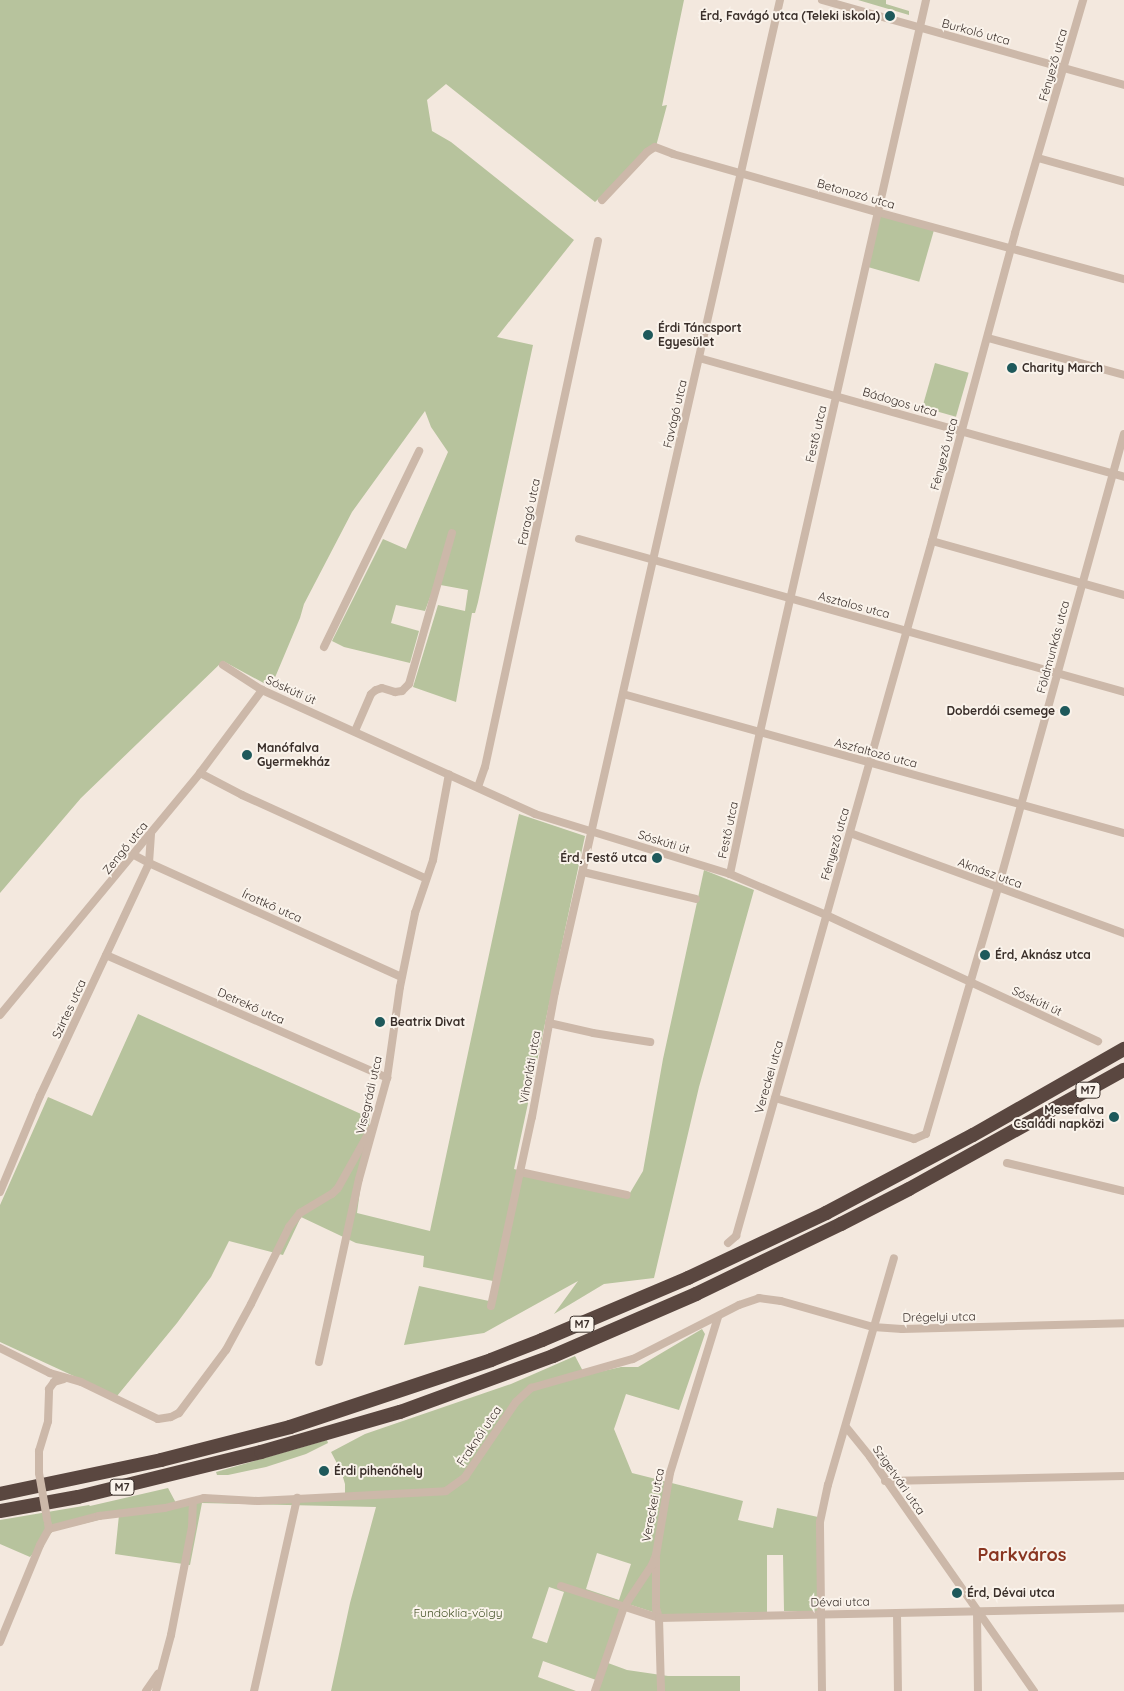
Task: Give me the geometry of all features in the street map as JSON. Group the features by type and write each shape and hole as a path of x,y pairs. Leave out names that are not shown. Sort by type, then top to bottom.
{"highway":[{"name":"M7","path":"0,1494 161,1460 290,1426 491,1360 542,1340 688,1278 826,1212 973,1135 1124,1049"},
{"name":"M7","path":"0,1511 78,1497 262,1452 400,1412 553,1356 696,1294 918,1185 1124,1070"}],"street":[{"name":"Favágó utca","path":"591,832 780,0"},
{"name":"Burkoló utca","path":"822,0 1124,86"},
{"name":"Festő utca","path":"730,874 760,732 926,0"},
{"name":"Fényező utca","path":"826,915 1083,0"},
{"name":"Betonozó utca","path":"602,200 647,152 655,147 673,154 877,212 1124,279"},
{"path":"1038,158 1124,182"},
{"name":"Faragó utca","path":"478,787 485,767 598,240"},
{"path":"988,338 1124,375"},
{"name":"Bádogos utca","path":"699,358 1124,477"},
{"name":"Földmunkás utca","path":"971,982 1124,434"},
{"path":"324,647 419,452"},
{"path":"355,730 371,694 382,688 395,692 402,691 409,684 452,533"},
{"name":"Asztalos utca","path":"579,539 654,559 790,600 1124,692"},
{"path":"932,541 1124,595"},
{"name":"Sóskúti út","path":"223,665 262,690 355,730 535,814 730,874 826,915 1098,1042"},
{"name":"Zengő utca","path":"0,1015 134,855 200,773 262,690"},
{"name":"Aszfaltozó utca","path":"623,694 1124,833"},
{"path":"200,773 242,795 426,878"},
{"name":"Visegrádi utca","path":"319,1362 359,1179 387,1078 402,977 415,913 433,860 449,774"},
{"name":"Vihorláti utca","path":"491,1306 520,1172 549,1023 591,832"},
{"name":"Aknász utca","path":"850,833 1124,933"},
{"name":"Szirtes utca","path":"0,1192 40,1096 149,863 150,834"},
{"name":"Írottkő utca","path":"134,855 402,977"},
{"path":"583,872 696,899"},
{"name":"Vereckei utca","path":"728,1243 736,1236 826,915"},
{"name":"Detrekő utca","path":"106,955 387,1078"},
{"path":"775,1098 914,1139 926,1134 971,982"},
{"path":"549,1023 593,1033 650,1042"},
{"path":"0,1348 41,1368 81,1382 158,1419 168,1418 179,1413 226,1350 289,1228 300,1213 326,1198 338,1188 365,1137 374,1126"},
{"path":"1007,1162 1124,1191"},
{"path":"520,1172 627,1195"},
{"path":"822,1691 820,1522 828,1485 894,1258"},
{"name":"Drégelyi utca","path":"759,1298 781,1301 873,1327 902,1330 1124,1323"},
{"name":"Fraknói utca","path":"49,1529 99,1516 192,1502 204,1498 258,1501 446,1490 456,1486 465,1477 516,1402 531,1388 633,1359 739,1305 759,1298"},
{"name":"Vereckei utca","path":"595,1691 624,1606 652,1565 656,1555 670,1473 718,1317"},
{"path":"0,1642 40,1545 49,1529 37,1461 48,1421 49,1389 46,1375 41,1368"},
{"path":"49,1389 54,1382 66,1378"},
{"name":"Szigetvári utca","path":"846,1428 870,1457 1034,1691"},
{"path":"885,1481 1124,1476"},
{"path":"254,1691 297,1498"},
{"path":"156,1691 160,1670 171,1635 187,1556 192,1527 192,1502"},
{"path":"656,1555 656,1608 659,1618 661,1691"},
{"name":"Dévai utca","path":"561,1586 659,1618 1124,1608"},
{"path":"978,1612 978,1691"},
{"path":"897,1613 898,1691"},
{"path":"146,1691 160,1670"}],"green space":[{"path":"0,0 684,0 662,106 667,105 655,150 650,152 595,202 446,84 427,100 432,131 451,142 574,240 497,337 533,345 478,602 475,613 472,613 456,702 413,687 438,605 465,611 468,590 435,584 425,611 396,605 391,623 419,631 410,663 344,647 332,641 383,539 406,549 448,452 431,427 425,411 352,512 304,604 271,687 223,661 81,798 0,893"},
{"path":"858,0 886,0 886,4 909,11 909,15"},
{"path":"879,215 934,231 919,282 864,266"},
{"path":"935,363 969,373 956,417 922,407"},
{"path":"519,814 585,836 514,1169 627,1198 643,1171 663,1059 704,870 754,890 699,1087 654,1278 604,1284 554,1314 578,1281 484,1333 404,1345 419,1286 489,1301 493,1281 423,1267 424,1256 356,1243 301,1217 283,1255 229,1241 211,1277 177,1323 117,1396 0,1342 0,1205 48,1097 92,1116 138,1014 370,1118 357,1213 430,1231"},
{"name":"Fundoklia-völgy","path":"702,1329 705,1334 679,1410 626,1394 614,1429 632,1473 743,1501 738,1520 773,1528 777,1508 818,1517 819,1611 784,1611 783,1555 767,1555 767,1612 662,1615 628,1604 608,1663 627,1670 668,1676 740,1676 740,1691 592,1691 596,1680 543,1661 538,1677 576,1691 331,1691 350,1603 376,1507 202,1503 190,1565 115,1554 119,1515 53,1531 30,1557 0,1544 0,1520 90,1506 168,1488 176,1503 191,1500 345,1499 345,1484 341,1471 331,1452 365,1434 511,1384 575,1356 585,1375 621,1367 638,1367","holes":["597,1553 631,1564 619,1600 586,1589","549,1587 564,1592 547,1643 532,1638"]},
{"path":"327,1440 328,1443 306,1454 266,1467 228,1475 217,1475 216,1472"}],"place":[{"name":"Érd, Favágó utca (Teleki iskola)","path":"890,16"},
{"name":"Érdi Táncsport Egyesület","path":"648,335"},
{"name":"Charity March","path":"1012,368"},
{"name":"Doberdói csemege","path":"1065,711"},
{"name":"Manófalva Gyermekház","path":"247,755"},
{"name":"Érd, Festő utca","path":"657,858"},
{"name":"Érd, Aknász utca","path":"985,955"},
{"name":"Beatrix Divat","path":"380,1022"},
{"name":"Mesefalva Családi napközi","path":"1114,1117"},
{"name":"Érdi pihenőhely","path":"324,1471"},
{"name":"Érd, Dévai utca","path":"957,1593"}],"district":[{"name":"Parkváros","path":"1022,1555"}]}
